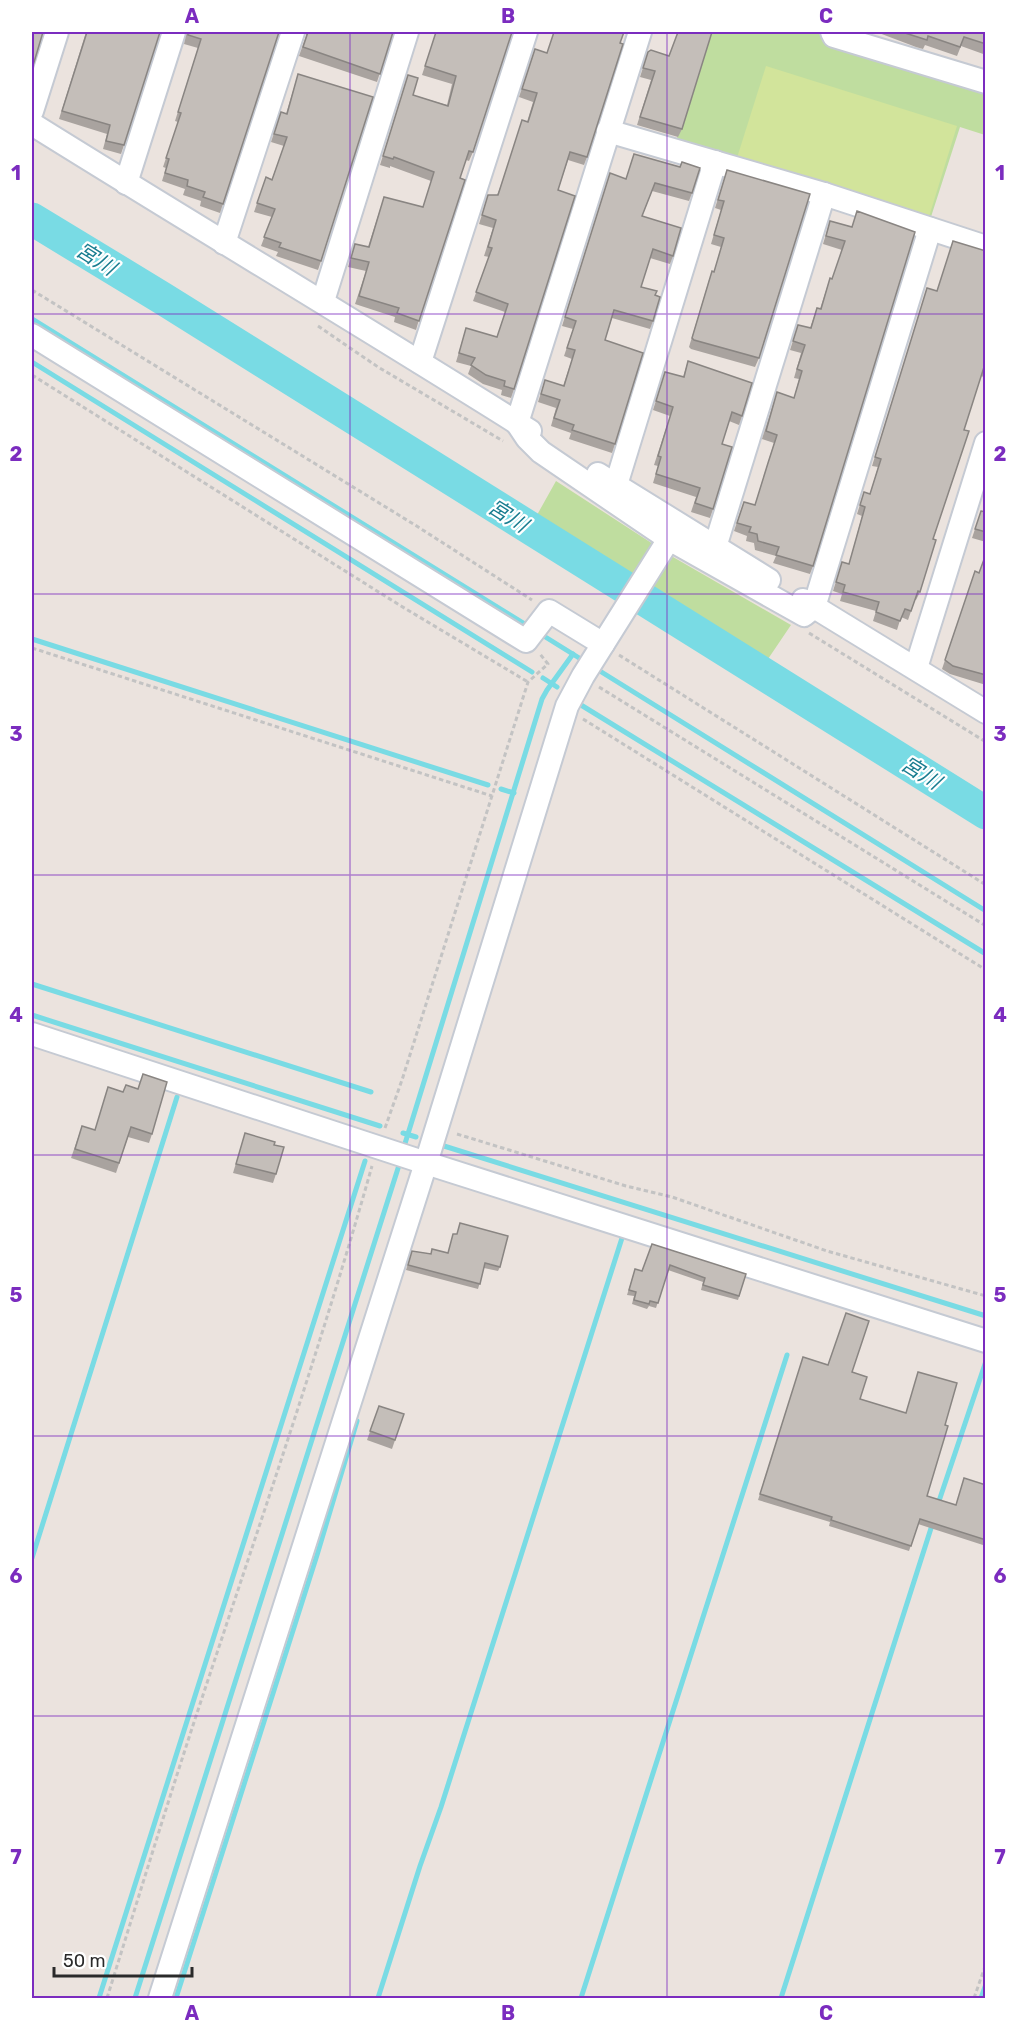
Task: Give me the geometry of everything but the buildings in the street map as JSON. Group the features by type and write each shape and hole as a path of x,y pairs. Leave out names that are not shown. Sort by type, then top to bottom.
{"street":[{"path":"32,111 57,32"},
{"path":"126,183 174,32"},
{"path":"224,243 292,32"},
{"path":"323,301 407,32"},
{"path":"420,362 526,32"},
{"path":"517,423 640,32"},
{"path":"831,32 834,36 986,82"},
{"path":"32,124 224,243 323,301 715,547 986,712"},
{"path":"608,131 824,194 986,247"},
{"path":"616,485 715,162"},
{"path":"715,547 824,194"},
{"path":"517,423 527,438 541,452 667,544 804,615 814,607 930,229"},
{"path":"32,335 536,628 594,659"},
{"path":"916,668 986,443"},
{"path":"160,1998 402,1155 437,1128 567,706 667,544"},
{"path":"32,1034 402,1155 986,1341"}],"path":[{"path":"32,290 415,525 536,628 548,664 528,682 402,1080 402,1155 348,1251 107,1998"},
{"path":"315,323 378,367 511,446"},
{"path":"32,375 411,612 528,682"},
{"path":"804,630 986,742"},
{"path":"32,648 492,796"},
{"path":"594,659 986,885"},
{"path":"594,659 986,926"},
{"path":"567,706 579,717 986,970"},
{"path":"437,1128 626,1186 672,1197 827,1251 986,1296"},
{"path":"974,1998 986,1964"}],"green space":[{"path":"711,32 819,32 824,41 985,90 985,135 960,127 929,223 675,144"},
{"path":"766,66 957,126 928,220 736,161"},
{"path":"556,481 673,557 791,625 768,659 537,515"}],"waterway":[{"name":"宮川","path":"32,219 986,813"},
{"path":"32,319 531,628"},
{"path":"32,362 532,672"},
{"path":"539,633 584,661"},
{"path":"32,639 488,785"},
{"path":"403,1150 542,699 573,654"},
{"path":"595,668 986,911"},
{"path":"543,678 557,687"},
{"path":"581,705 986,954"},
{"path":"501,789 514,793"},
{"path":"32,984 371,1092"},
{"path":"32,1015 380,1126"},
{"path":"32,1558 177,1097"},
{"path":"403,1133 416,1137"},
{"path":"444,1146 986,1316"},
{"path":"99,1998 365,1161"},
{"path":"135,1998 400,1162"},
{"path":"378,1998 622,1238"},
{"path":"581,1998 787,1355"},
{"path":"938,1504 986,1361"},
{"path":"176,1998 317,1555 357,1421"},
{"path":"781,1998 933,1522"},
{"path":"981,1998 986,1984"}]}
